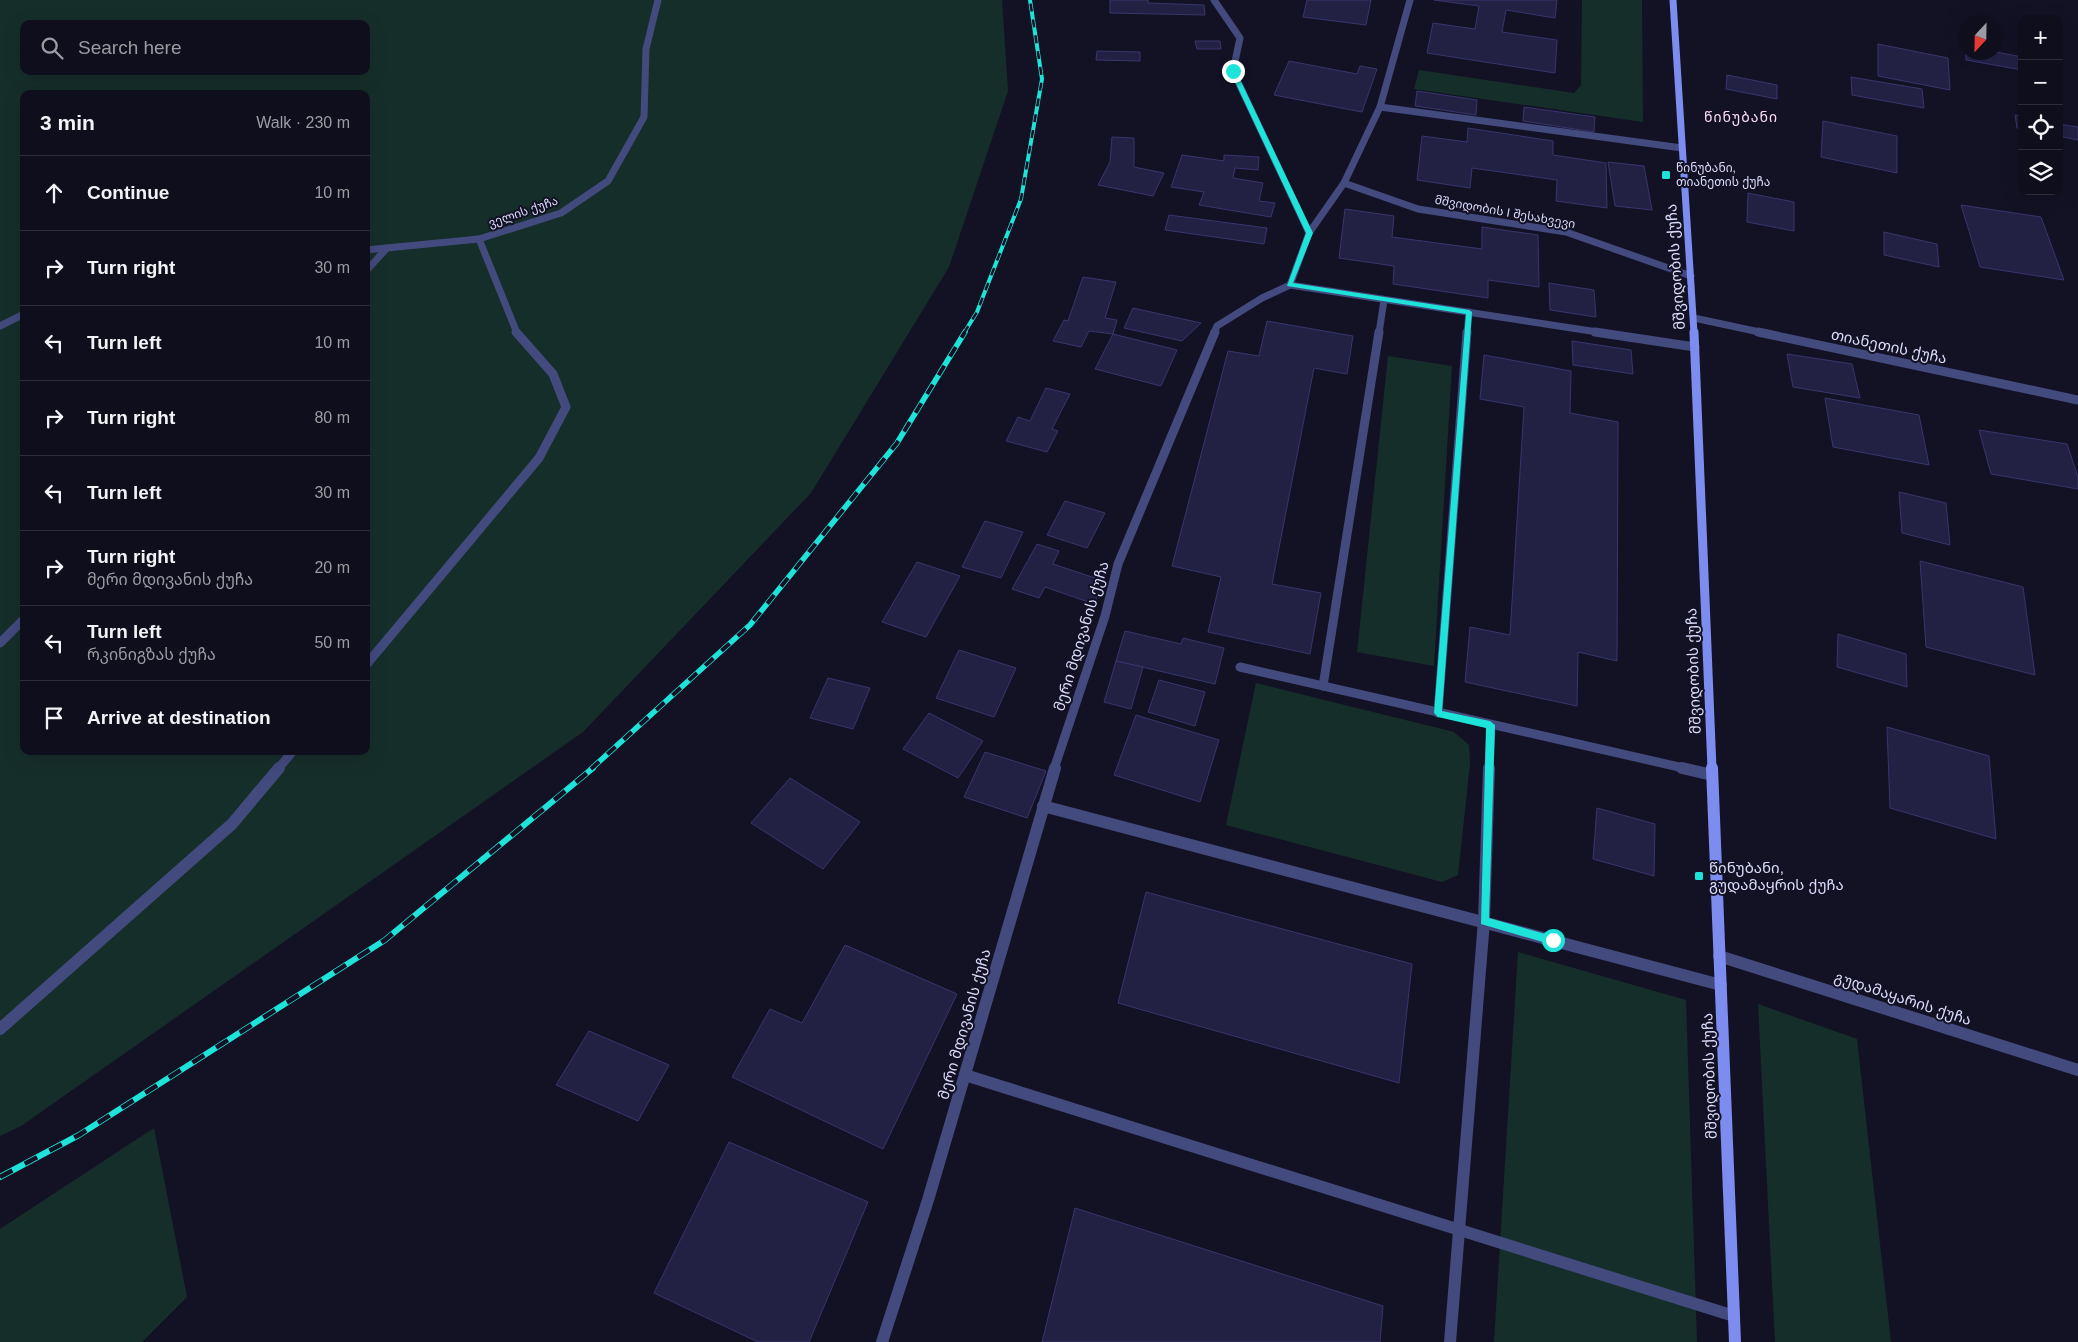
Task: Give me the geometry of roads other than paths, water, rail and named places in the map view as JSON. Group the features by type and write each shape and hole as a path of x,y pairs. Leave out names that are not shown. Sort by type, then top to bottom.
{"street":[{"name":"ველის ქუჩა","path":"370,250 479,238 561,213 608,181 644,117 646,49 658,0"},
{"path":"1214,0 1240,38 1233,71 1310,233"},
{"path":"1410,0 1380,108 1344,183 1310,233 1290,285 1695,347"},
{"name":"მშვიდობის ქუჩა","path":"1672,0 1694,318 1735,1342"},
{"path":"1380,108 1682,148"},
{"name":"მშვიდობის I შესახვევი","path":"1344,183 1418,209 1566,232 1691,276"},
{"path":"370,659 539,458 566,407 553,374 514,330 479,238"},
{"path":"370,267 387,248"},
{"name":"მერი მდივანის ქუჩა","path":"882,1342 928,1200 1043,806 1105,616 1118,564 1142,512 1216,326 1262,298 1290,285"},
{"path":"1323,686 1384,300"},
{"path":"1438,713 1469,312"},
{"path":"0,326 20,316"},
{"name":"თიანეთის ქუჩა","path":"1694,318 2078,400"},
{"path":"0,643 20,623"},
{"path":"1240,667 1712,775"},
{"path":"1450,1342 1484,921 1490,725"},
{"path":"0,1029 232,824 290,755"},
{"path":"1043,806 1721,985"},
{"name":"გუდამაყარის ქუჩა","path":"1719,956 2078,1070"},
{"path":"965,1075 1734,1316"}],"railway":[{"path":"964,333 977,312 1021,199 1042,79 1030,0"},
{"path":"591,769 750,625 897,443 965,332"},
{"path":"0,1177 79,1135 385,940 593,768"}],"place":[{"name":"წინუბანი, თიანეთის ქუჩა","path":"1666,175"},
{"name":"წინუბანი, გუდამაყრის ქუჩა","path":"1699,876"}],"district":[{"name":"წინუბანი","path":"1741,117"}]}
